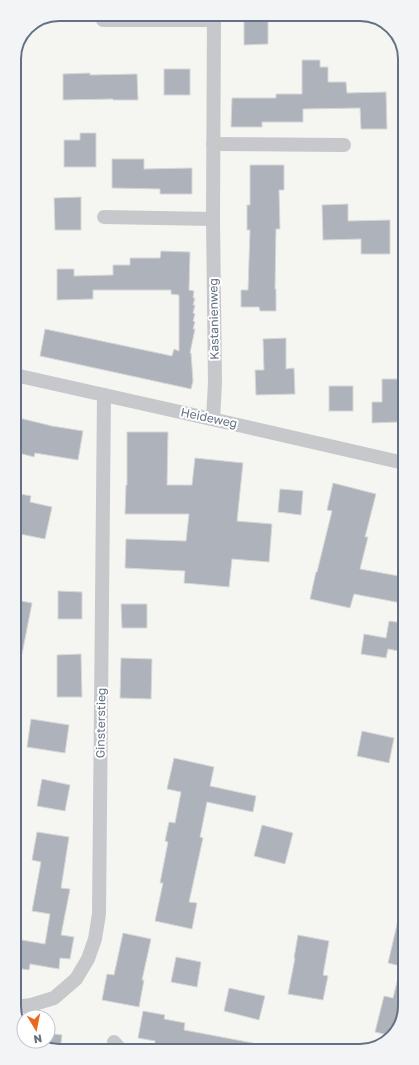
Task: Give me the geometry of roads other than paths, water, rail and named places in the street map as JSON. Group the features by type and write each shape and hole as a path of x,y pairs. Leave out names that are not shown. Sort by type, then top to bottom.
{"street":[{"name":"Kastanienweg","path":"213,419 214,21"},
{"path":"213,144 344,145"},
{"path":"104,217 213,219"},
{"name":"Heideweg","path":"21,376 398,462"},
{"name":"Ginsterstieg","path":"21,1006 54,998 76,979 88,959 95,940 98,920 104,395"}]}
